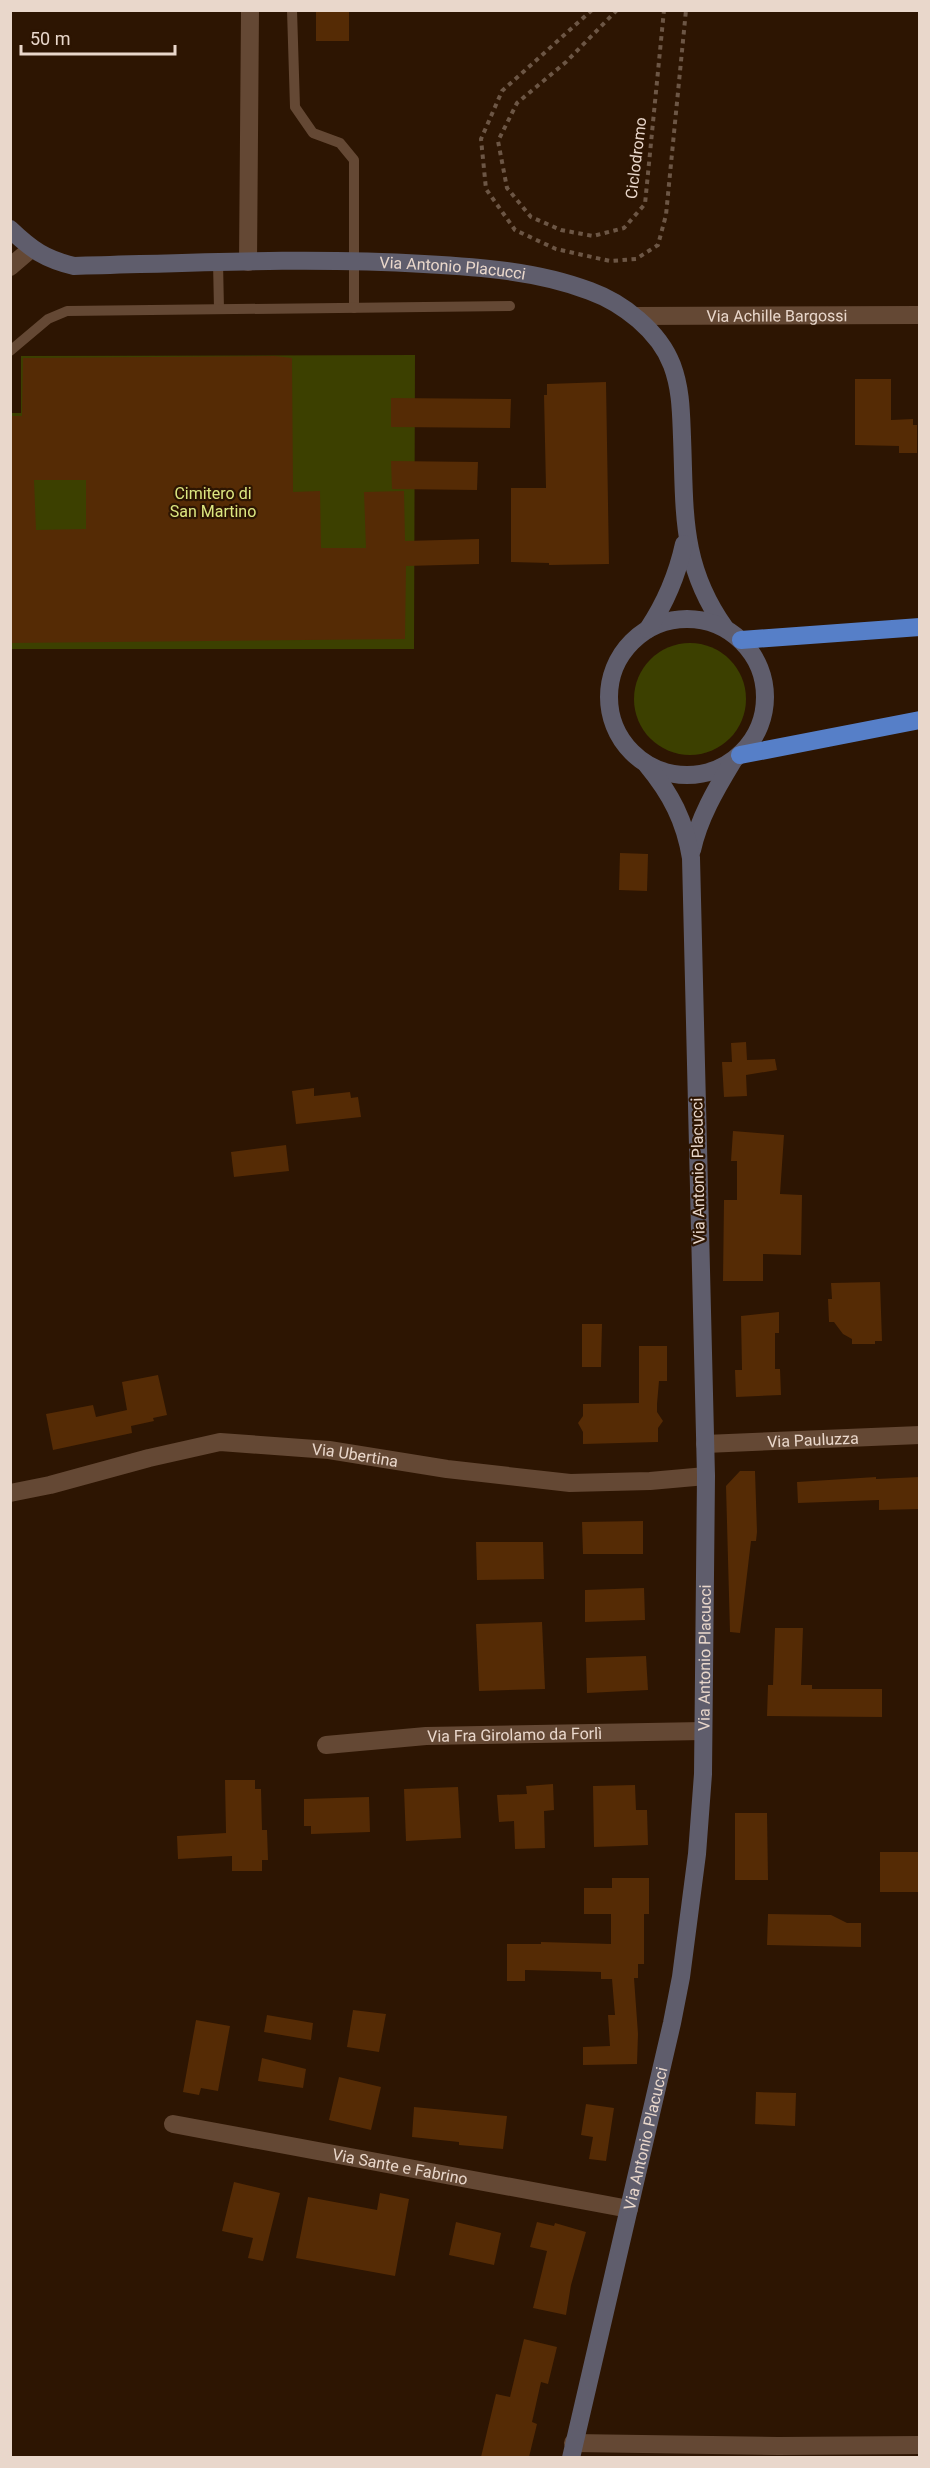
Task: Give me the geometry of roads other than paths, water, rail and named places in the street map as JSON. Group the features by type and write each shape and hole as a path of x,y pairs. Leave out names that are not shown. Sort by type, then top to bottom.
{"highway":[{"path":"741,640 920,627"},
{"path":"737,758 920,720"}],"main road":[{"name":"Via Antonio Placucci","path":"10,229 31,249 50,260 74,267 354,260 460,266 525,273 591,291 635,316 655,337 671,362 680,389 686,536 700,587 725,628"},
{"name":"Via Antonio Placucci","path":"648,630 662,610 672,589 686,536"},
{"name":"Via Antonio Placucci","path":"691,858 703,815 737,758 756,735 765,710 765,684 757,660 741,640 725,628 706,621 686,619 666,622 648,630 627,646 615,667 609,690 610,714 618,736 633,755 663,772 681,776 700,775 717,770 737,758"},
{"name":"Via Antonio Placucci","path":"572,2450 660,2077 681,1977 697,1854 703,1774 706,1476 691,858 676,805 665,786 647,765"}],"street":[{"path":"248,262 250,10"},
{"path":"10,267 31,249"},
{"name":"Via Achille Bargossi","path":"635,316 920,315"},
{"name":"Via Pauluzza","path":"705,1444 920,1435"},
{"name":"Via Ubertina","path":"10,1493 220,1442 329,1450 447,1469 570,1483 650,1481 706,1476"},
{"name":"Via Fra Girolamo da Forlì","path":"326,1745 426,1736 703,1731"},
{"name":"Via Sante e Fabrino","path":"173,2124 629,2209"},
{"name":"Via Antonio Placucci","path":"572,2450 920,2445"}],"lane":[{"path":"292,10 295,106 314,133 340,143 354,160 354,308"},
{"path":"218,262 219,309"},
{"path":"10,351 48,320 67,311 510,306"}],"park label":[{"name":"Cimitero di San Martino","path":"213,502"}]}
